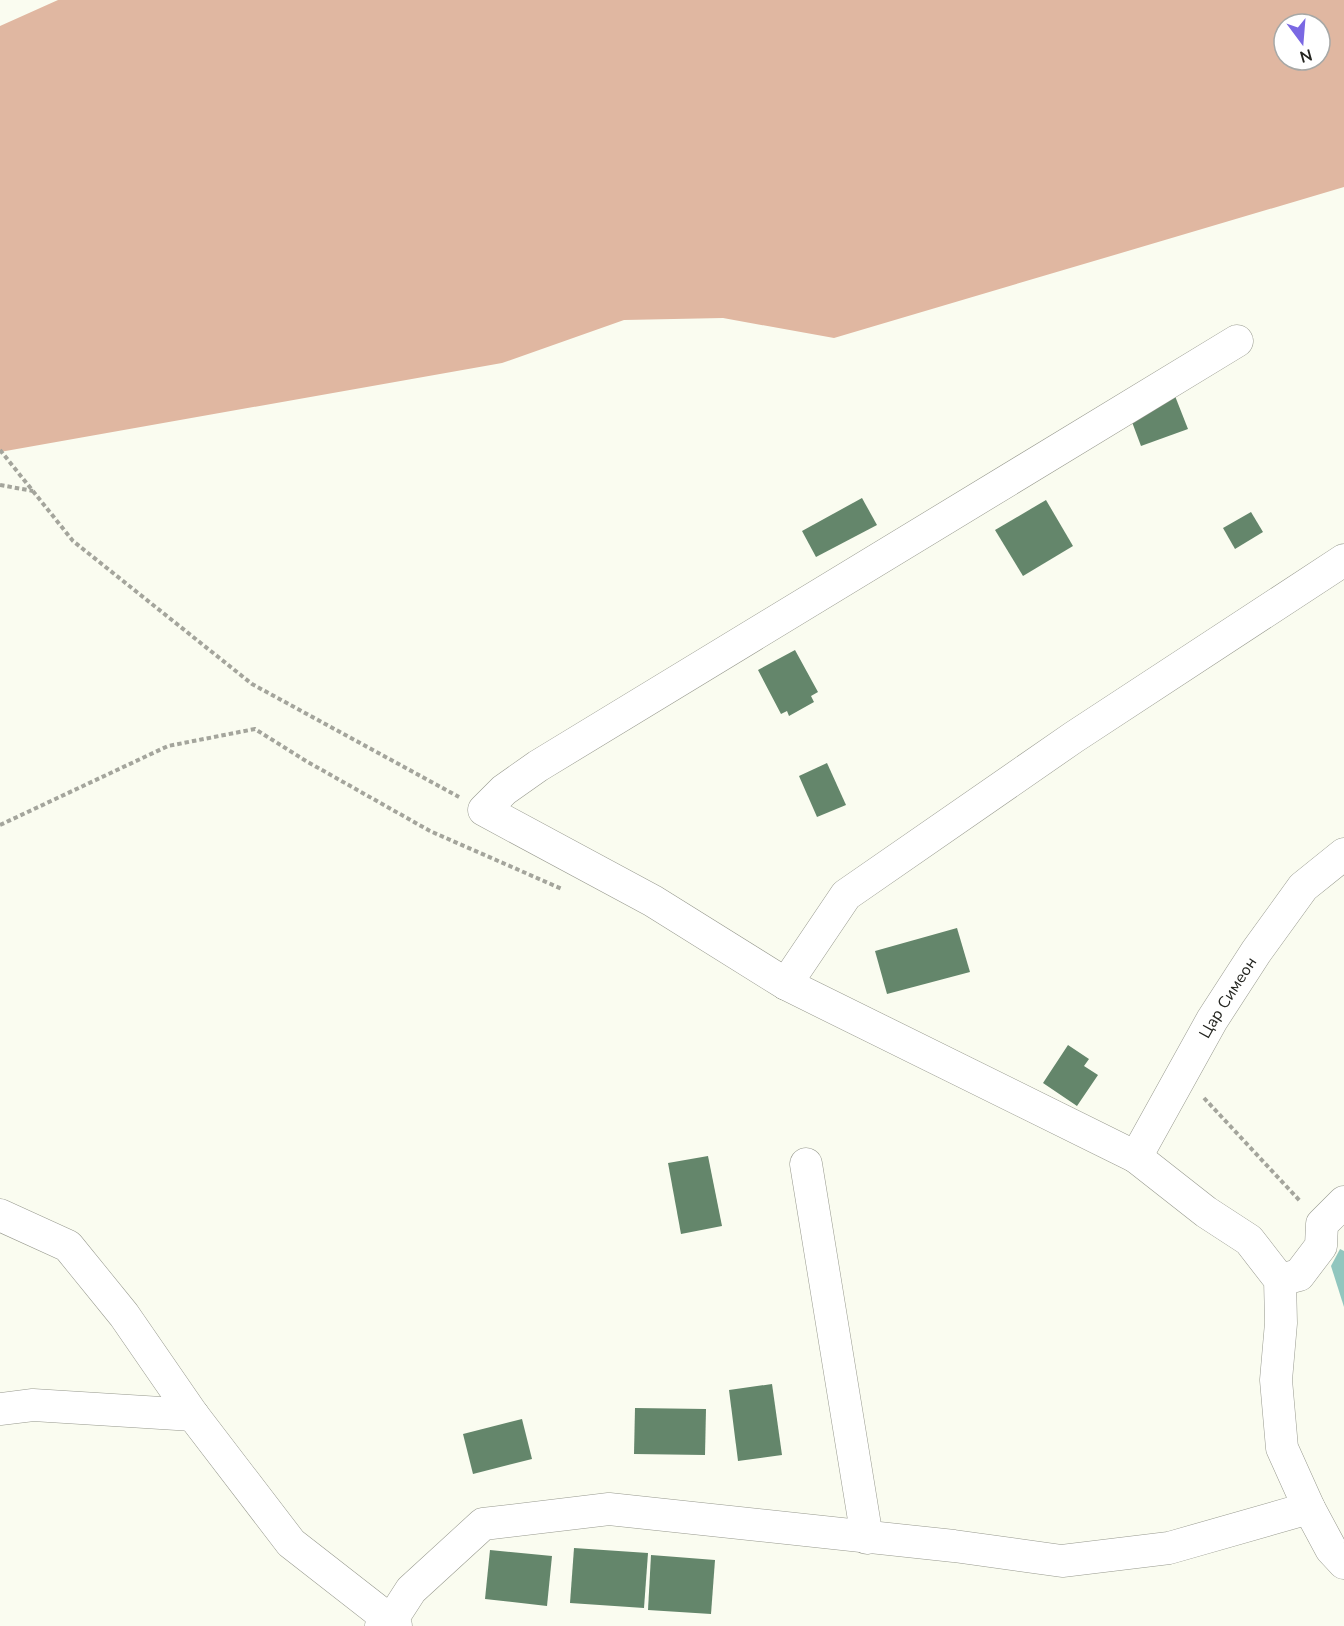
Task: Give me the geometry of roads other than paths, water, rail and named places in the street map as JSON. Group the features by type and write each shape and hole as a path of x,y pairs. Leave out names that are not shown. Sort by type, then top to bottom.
{"street":[{"path":"1237,341 538,766 504,790 484,810 653,901 786,984 1136,1157 1206,1212 1249,1240 1280,1280 1281,1323 1276,1380 1282,1448 1309,1508 1331,1549 1344,1563"},
{"path":"786,984 846,895 1074,737 1344,560"},
{"name":"Цар Симеон","path":"1136,1157 1212,1020 1256,952 1303,887 1344,854"},
{"path":"806,1164 867,1538"},
{"path":"1280,1280 1299,1275 1321,1246 1322,1224 1344,1202"},
{"path":"0,1215 68,1246 124,1315 193,1415 291,1543 389,1624 411,1590 483,1524 609,1509 954,1546 1062,1561 1169,1548 1309,1508"},
{"path":"0,1409 33,1405 193,1415"}],"water":[{"path":"1340,1249 1344,1251 1344,1307 1331,1266"}]}
